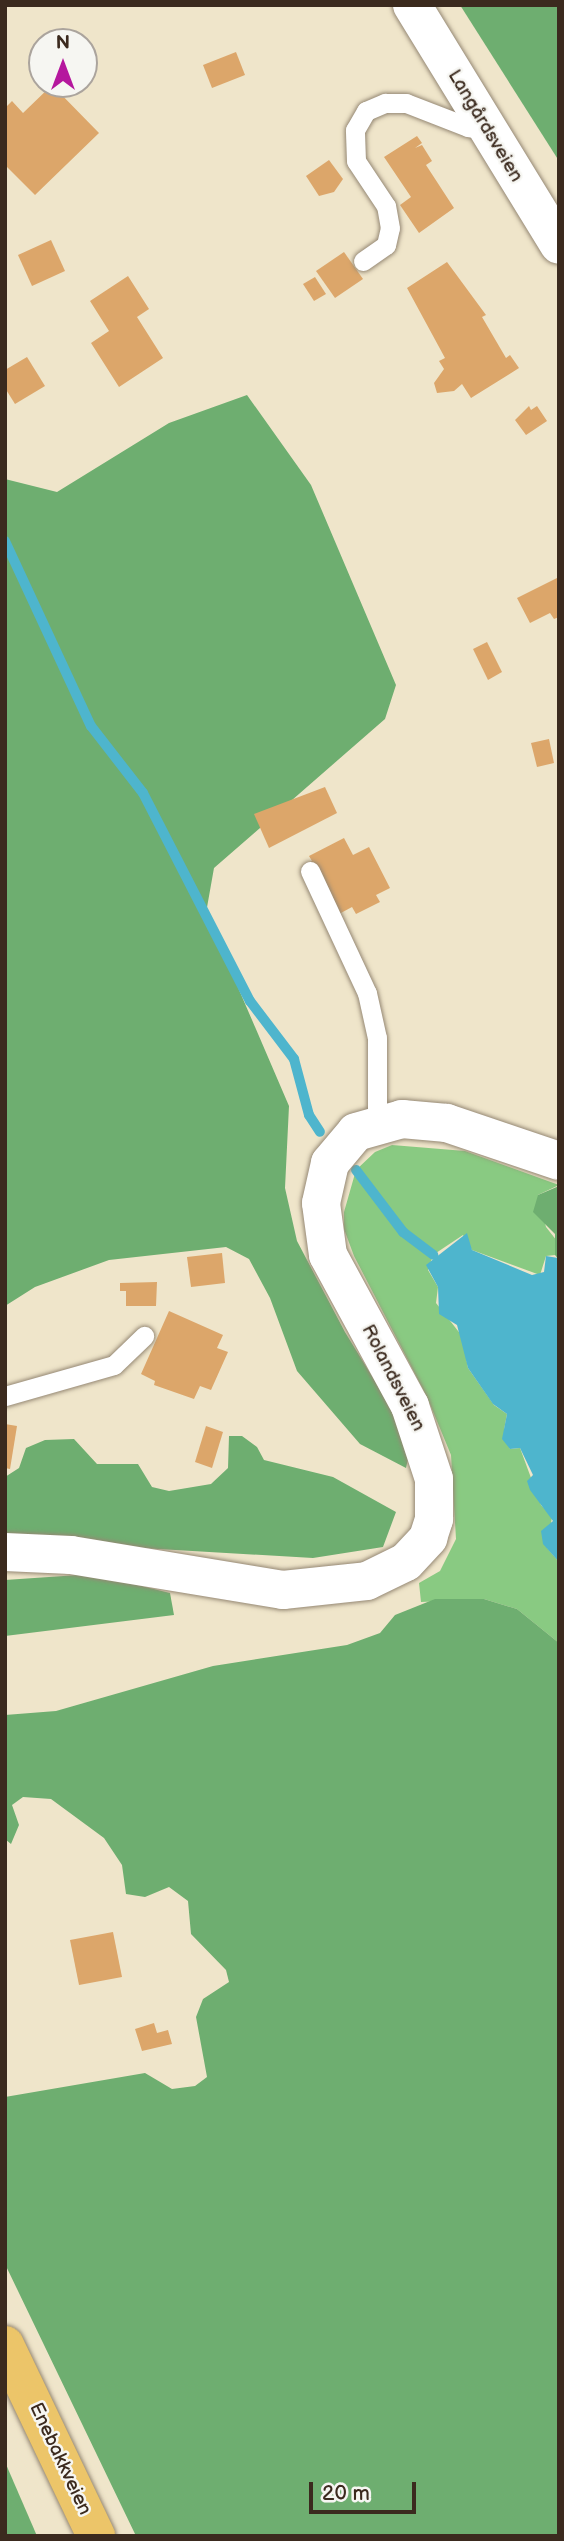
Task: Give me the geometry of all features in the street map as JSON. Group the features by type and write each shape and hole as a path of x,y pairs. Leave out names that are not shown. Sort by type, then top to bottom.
{"main road":[{"name":"Enebakkveien","path":"5,2345 96,2536"}],"street":[{"name":"Langårdsveien","path":"412,5 559,245"},
{"name":"Rolandsveien","path":"5,1552 96,1559 283,1590 367,1581 418,1552 434,1519 430,1457 410,1406 328,1255 321,1224 330,1163 341,1144 377,1122 402,1119 447,1123 559,1161"}],"lane":[{"path":"363,261 386,244 390,228 386,206 356,161 355,130 366,111 385,103 406,103 468,127 489,130"},
{"path":"310,871 367,993 377,1038 377,1122"},
{"path":"5,1396 114,1365 144,1336"}],"green space":[{"path":"460,5 559,5 559,161"},
{"path":"247,395 311,485 396,685 385,719 214,868 206,913 289,1106 285,1188 297,1241 345,1332 412,1442 406,1468 360,1444 297,1371 270,1298 249,1259 226,1247 109,1260 35,1287 5,1306 5,479 57,492 169,423"},
{"path":"392,1145 465,1151 559,1185 538,1195 546,1227 557,1241 555,1255 546,1256 540,1275 472,1250 463,1235 433,1255 428,1270 438,1287 436,1303 462,1336 468,1368 494,1405 507,1414 504,1430 510,1449 520,1448 541,1505 552,1517 547,1548 559,1562 559,1643 517,1609 484,1599 421,1602 419,1583 440,1571 456,1539 451,1455 427,1397 354,1256 344,1229 344,1212 356,1170 375,1152"},
{"path":"559,1186 559,1260 555,1255 555,1234 533,1212 538,1195"},
{"path":"229,1436 242,1436 257,1447 264,1460 333,1477 396,1512 383,1547 313,1558 5,1540 5,1477 19,1468 26,1448 45,1440 74,1439 97,1464 138,1464 152,1487 169,1491 211,1484 228,1468"},
{"path":"93,1574 170,1593 174,1615 5,1636 5,1580"},
{"path":"435,1599 484,1599 517,1609 559,1643 559,2536 136,2536 5,2264 5,2097 145,2073 172,2089 195,2086 207,2077 196,2017 203,1999 229,1982 226,1970 191,1934 188,1901 169,1887 145,1897 126,1894 122,1865 104,1838 51,1799 23,1797 12,1805 19,1825 11,1844 5,1839 5,1715 56,1711 213,1666 347,1645 380,1633 395,1615"},
{"path":"5,2462 37,2536 5,2536"}],"water":[{"path":"467,1233 472,1250 532,1275 544,1272 546,1256 558,1258 559,1562 543,1544 541,1531 553,1521 530,1490 527,1481 533,1475 520,1448 510,1449 502,1439 507,1414 493,1404 468,1368 457,1325 439,1314 438,1287 426,1265"}],"building":[{"path":"236,52 245,75 212,88 203,65"},
{"path":"39,98 65,98 99,133 35,195 5,165 5,108 12,101 23,113"},
{"path":"417,136 422,143 415,148 422,145 432,161 426,165 454,208 419,233 400,205 411,197 384,157"},
{"path":"329,160 343,179 334,192 319,196 306,176"},
{"path":"51,240 65,271 32,286 18,255"},
{"path":"344,252 363,279 335,298 316,271"},
{"path":"447,262 486,315 482,317 506,358 510,355 519,368 471,398 462,384 454,391 437,393 434,383 444,369 439,361 445,358 407,288"},
{"path":"128,276 149,309 137,317 163,358 119,387 91,343 109,331 90,301"},
{"path":"315,277 326,294 314,301 303,284"},
{"path":"27,357 45,386 15,404 5,388 5,370"},
{"path":"529,406 531,410 537,406 547,421 526,435 515,420"},
{"path":"559,577 559,617 554,619 550,613 530,623 517,598"},
{"path":"487,642 502,672 488,680 473,649"},
{"path":"549,739 554,763 537,767 531,743"},
{"path":"325,787 337,813 269,848 254,814"},
{"path":"344,838 353,855 369,847 390,888 376,895 380,902 356,914 352,907 339,914 307,864 312,861 309,856"},
{"path":"222,1253 225,1283 191,1287 187,1257"},
{"path":"157,1282 156,1306 126,1306 126,1291 120,1291 120,1283"},
{"path":"169,1311 223,1335 217,1348 228,1352 211,1390 200,1386 194,1399 154,1385 155,1381 141,1374"},
{"path":"5,1424 17,1426 10,1469 5,1468"},
{"path":"206,1426 223,1432 212,1468 195,1462"},
{"path":"113,1932 122,1977 79,1985 70,1940"},
{"path":"154,2023 157,2033 168,2030 172,2044 142,2051 135,2029"}],"waterway":[{"path":"5,541 91,726 143,793 250,1001 294,1059 309,1115 320,1132"},
{"path":"356,1170 403,1232 433,1255"}]}
